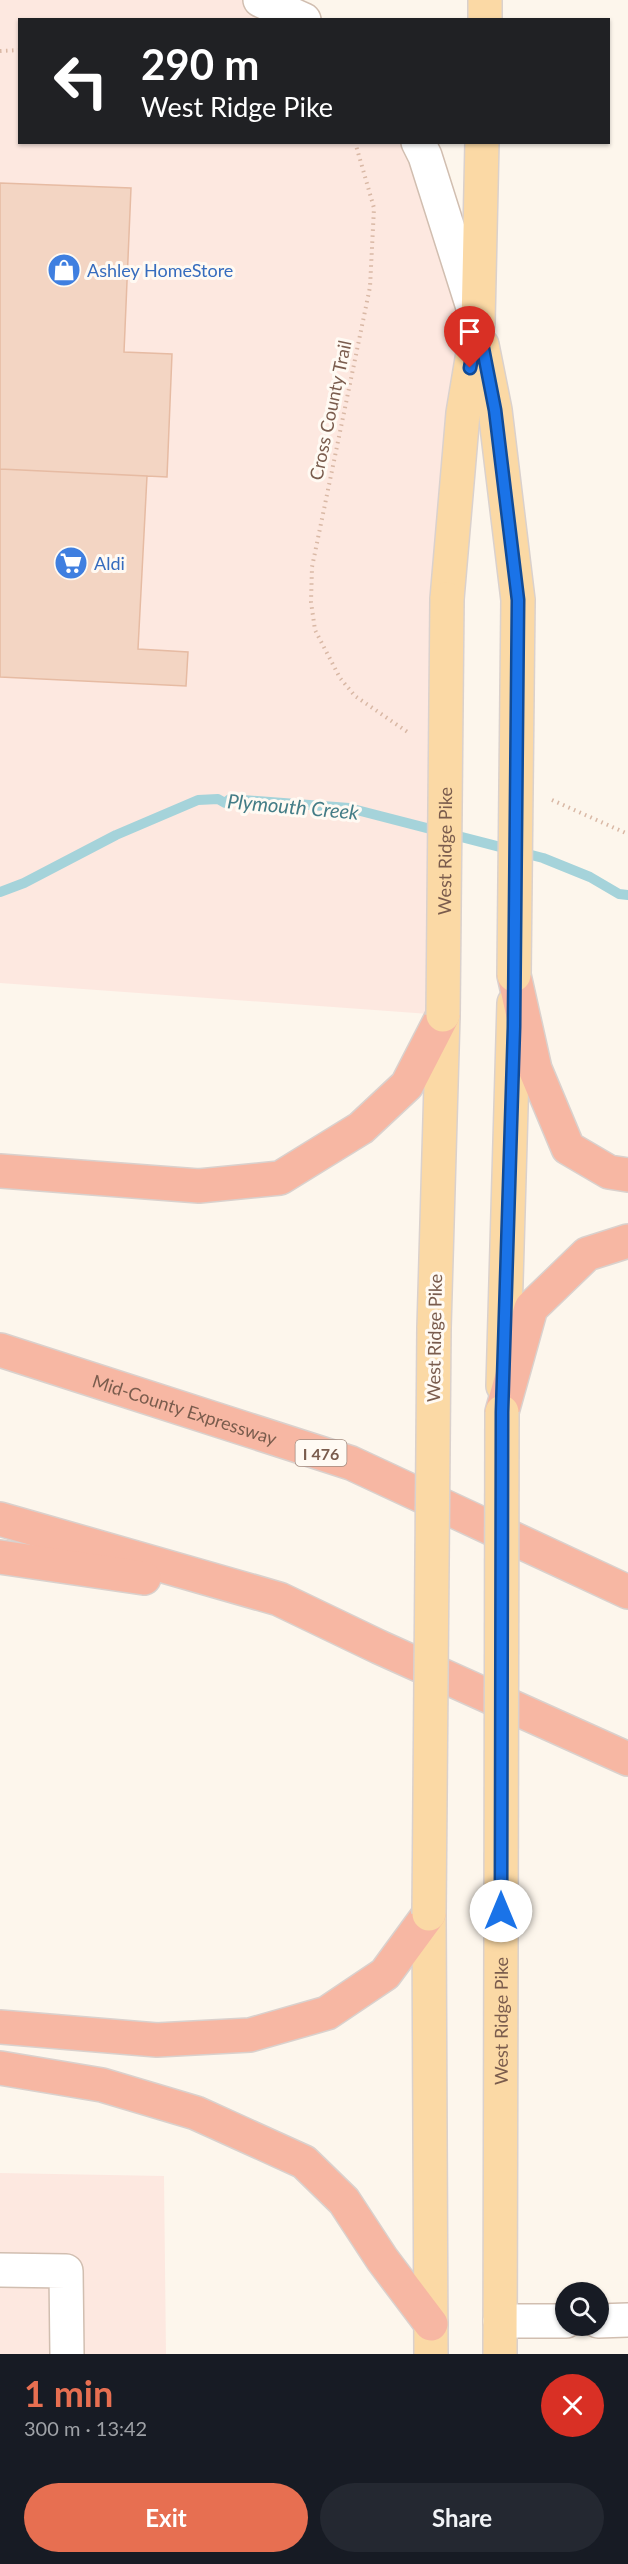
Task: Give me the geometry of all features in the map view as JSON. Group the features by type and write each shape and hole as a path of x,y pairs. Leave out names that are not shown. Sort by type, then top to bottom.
{"highway":[{"path":"514,975 520,1028 568,1148 609,1172 628,1175"},
{"path":"0,1171 199,1186 280,1178 361,1128 407,1085 443,1015"},
{"path":"502,1412 531,1308 587,1254 628,1240"},
{"name":"Mid-County Expressway","path":"0,1350 351,1463 628,1592"},
{"path":"0,1519 279,1599 390,1652 628,1758"},
{"path":"0,1557 279,1599"},
{"path":"0,2027 157,2040 250,2035 327,2013 385,1974 429,1914"},
{"path":"0,2068 102,2085 196,2113 304,2162 344,2201 431,2339"}],"main road":[{"path":"485,0 485,18"},
{"name":"West Ridge Pike","path":"431,2339 429,1914 434,1328 443,1015 447,599 463,413 478,323 482,144"},
{"name":"West Ridge Pike","path":"478,323 495,410 518,600 514,975"},
{"name":"West Ridge Pike","path":"500,2354 502,1412 520,1028"}],"street":[{"path":"260,0 300,18"},
{"path":"419,144 425,156 478,323"},
{"path":"0,2270 66,2271 67,2354"},
{"path":"609,2321 628,2320"},
{"path":"500,2321 555,2321"}],"path":[{"path":"0,51 18,50"},
{"name":"Cross County Trail","path":"340,678 315,630 311,602 312,567 370,287 374,208 356,144"}],"shaded area":[{"path":"0,0 260,0 302,18 18,18 18,144 419,144 478,323 463,413 443,1015 0,983"},
{"path":"0,2173 164,2176 166,2354 0,2354"}],"building":[{"name":"Ashley HomeStore","path":"0,183 131,188 124,352 172,354 167,477 0,469"},
{"name":"Aldi","path":"0,469 147,476 138,649 188,652 186,686 0,677"}],"waterway":[{"name":"Plymouth Creek","path":"0,892 24,883 116,835 198,800 218,799 225,803 230,799 349,808 543,858 590,877 619,894 628,895"}],"place":[{"name":"Ashley HomeStore","path":"64,270"},
{"name":"Aldi","path":"71,563"}],"route":[{"path":"470,368 478,323 495,410 518,600 514,1027 502,1412 501,1911"}]}
